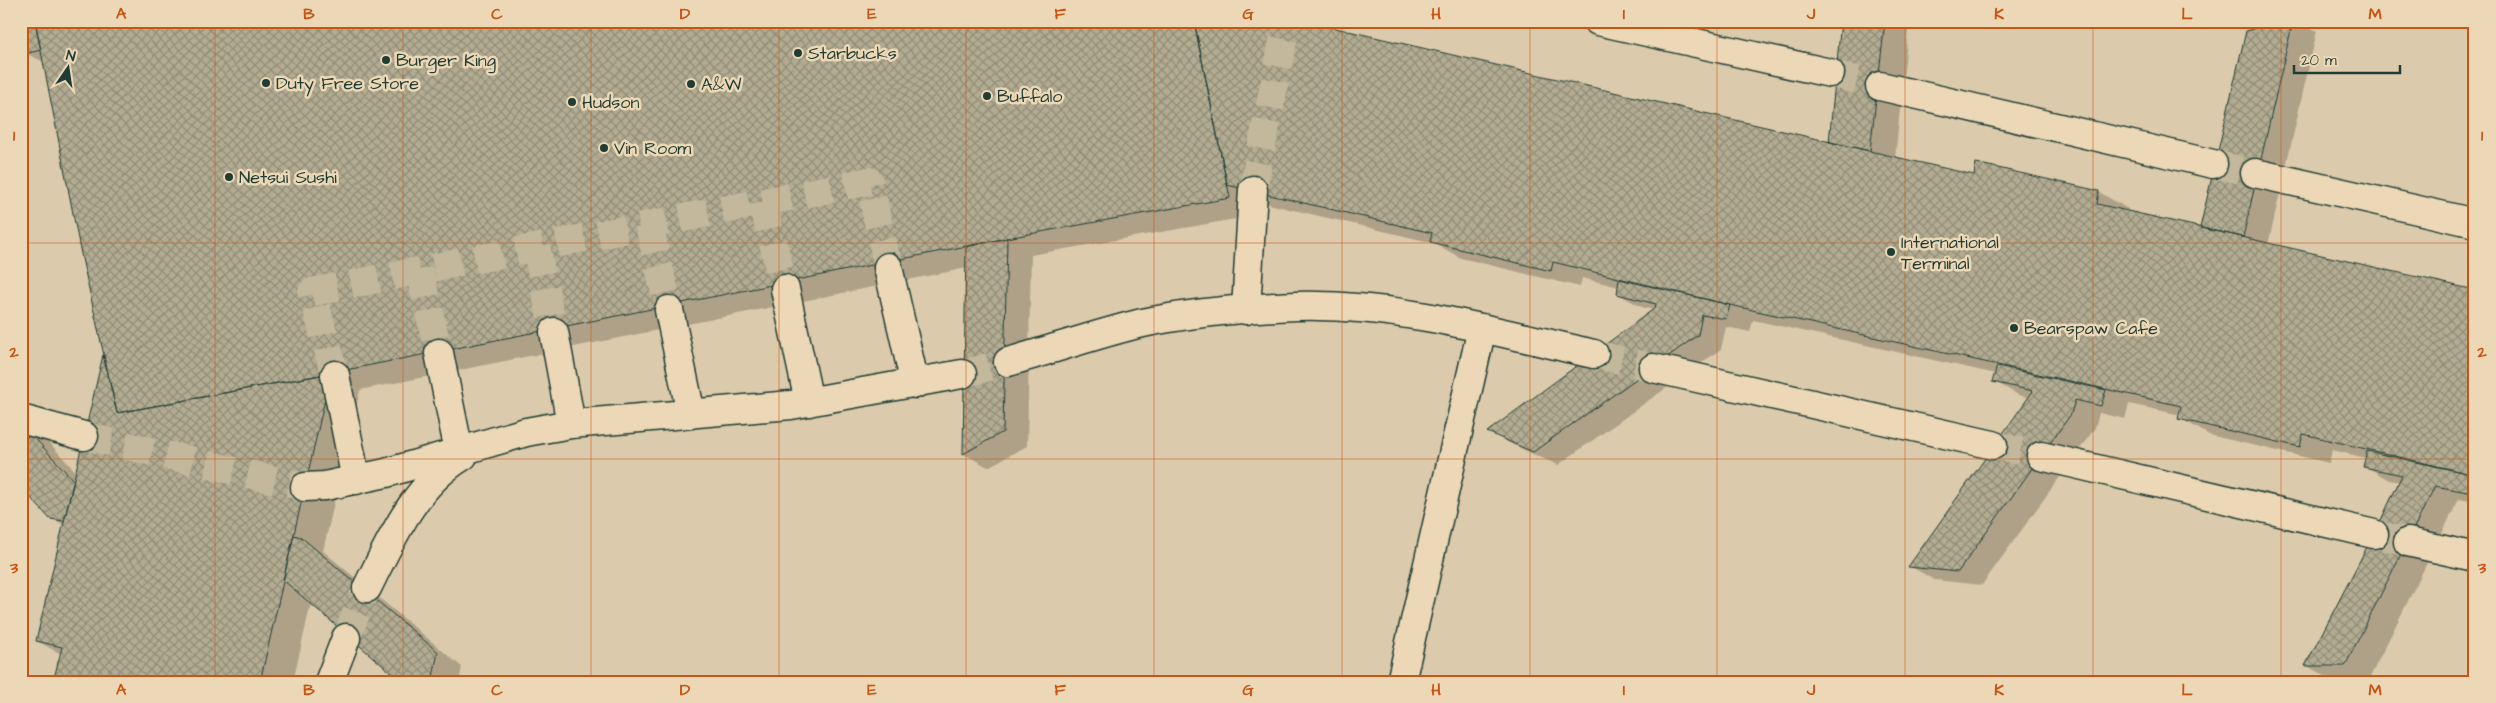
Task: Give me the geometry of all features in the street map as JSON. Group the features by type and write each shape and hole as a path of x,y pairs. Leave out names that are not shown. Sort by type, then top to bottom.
{"lane":[{"path":"1598,21 1830,73"},
{"path":"1880,86 2213,164"},
{"path":"2255,173 2475,223"},
{"path":"1246,310 1252,190"},
{"path":"888,267 915,384"},
{"path":"785,289 809,402"},
{"path":"1008,362 1139,324 1194,315 1296,306 1352,308 1407,314 1482,328 1594,354"},
{"path":"669,310 691,414"},
{"path":"1401,682 1482,328"},
{"path":"554,332 571,424"},
{"path":"439,353 459,452"},
{"path":"1653,368 1993,445"},
{"path":"305,487 318,487 356,480 526,432 571,424 809,402 962,374"},
{"path":"335,375 356,480"},
{"path":"21,419 84,436"},
{"path":"367,588 400,522 418,496 441,472 460,457 491,442"},
{"path":"2041,456 2374,534"},
{"path":"2408,542 2475,557"},
{"path":"329,682 346,638"}],"shaded area":[{"path":"21,21 2475,21 2475,682 21,682"}],"building":[{"path":"21,21 35,21 41,50 24,54 21,52"},
{"path":"35,21 1194,21 1230,198 1007,238 331,373 117,413 81,254"},
{"name":"International Terminal","path":"1194,21 1305,21 1974,175 1976,163 2099,191 2097,204 2475,290 2475,475 2303,434 2300,447 2178,419 2181,406 1730,305 1553,262 1551,271 1430,242 1432,233 1227,185"},
{"path":"1841,21 1885,21 1870,151 1829,142"},
{"path":"2278,21 2293,21 2243,237 2200,228 2246,31"},
{"path":"1007,238 1003,432 963,454 966,247"},
{"path":"1619,279 1730,305 1726,319 1702,315 1698,335 1533,452 1487,432 1655,308 1656,304 1617,294"},
{"path":"103,355 117,413 331,373 260,682 53,682 62,647 36,641"},
{"path":"1997,366 2106,390 2101,406 2075,400 2071,414 1958,572 1908,567 2033,391 1992,382"},
{"path":"21,423 74,481 64,521 50,519 21,487"},
{"path":"2367,451 2475,475 2473,493 2435,486 2345,666 2305,666 2381,520 2402,475 2363,467"},
{"path":"294,535 301,537 438,652 432,682 402,682 283,580"}],"tunnel":[{"path":"1253,190 1287,21"},
{"path":"1830,73 1880,86"},
{"path":"2213,164 2255,173"},
{"path":"335,375 312,292 869,181 888,267"},
{"path":"762,202 785,289"},
{"path":"649,225 669,310"},
{"path":"536,247 554,332"},
{"path":"419,270 439,353"},
{"path":"1594,354 1653,368"},
{"path":"962,374 1008,362"},
{"path":"84,436 305,487"},
{"path":"1993,445 2041,456"},
{"path":"2374,534 2408,542"},
{"path":"346,638 367,588"}],"place":[{"name":"Starbucks","path":"798,53"},
{"name":"Burger King","path":"386,60"},
{"name":"Duty Free Store","path":"266,83"},
{"name":"A&W","path":"691,84"},
{"name":"Buffalo","path":"987,96"},
{"name":"Hudson","path":"572,102"},
{"name":"Vin Room","path":"604,148"},
{"name":"Netsui Sushi","path":"229,177"},
{"name":"International Terminal","path":"1891,252"},
{"name":"Bearspaw Cafe","path":"2014,328"}]}
